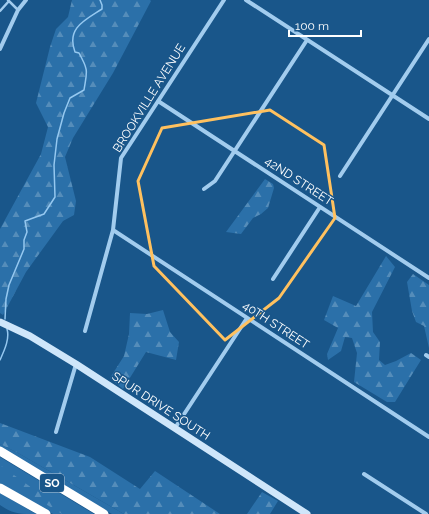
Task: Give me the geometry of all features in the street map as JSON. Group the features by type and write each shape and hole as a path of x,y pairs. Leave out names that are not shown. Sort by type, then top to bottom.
{"highway":[{"name":"SO","path":"0,451 104,514"},
{"name":"SO","path":"0,488 46,514"}],"street":[{"path":"0,49 18,10 26,0"},
{"name":"BROOKVILLE AVENUE","path":"85,332 113,230 121,158 224,0"},
{"path":"246,0 429,119"},
{"path":"204,189 215,181 307,40"},
{"path":"340,176 429,40"},
{"name":"42ND STREET","path":"158,101 429,278"},
{"path":"273,279 320,207"},
{"name":"40TH STREET","path":"113,230 429,437"},
{"path":"175,428 247,318"},
{"name":"SPUR DRIVE SOUTH","path":"0,322 30,336 76,364 306,514"},
{"path":"56,432 76,364"},
{"path":"364,474 426,514"}],"lane":[{"path":"0,11 8,0 18,10"}],"highlighted area":[{"path":"270,110 324,145 335,218 279,298 225,340 154,266 138,181 162,128"}],"green space":[{"path":"72,0 151,1 113,73 73,138 65,157 76,201 74,215 63,221 26,272 3,315 0,313 0,229 41,154 48,127 36,103 56,29 68,17"},
{"path":"265,179 273,184 274,188 268,208 253,218 241,234 226,232"},
{"path":"386,256 395,267 372,312 373,332 380,342 379,360 385,365 411,353 421,360 395,402 387,402 354,382 357,353 352,338 345,337 341,351 328,360 327,354 338,328 324,320 333,296 356,306"},
{"path":"413,274 429,285 429,348 424,326 416,322 412,311 407,282"},
{"path":"163,310 170,332 179,342 176,360 146,352 123,389 110,378 124,356 129,334 130,313 147,314"},
{"path":"0,423 90,457 140,489 155,471 220,514 124,514 0,444"},
{"path":"0,444 124,514 112,514 0,447"},
{"path":"0,457 94,514 53,514 0,483"},
{"path":"0,465 32,488 79,514 62,514 0,476"},
{"path":"262,492 278,501 270,514 247,514"},
{"path":"0,493 36,514 16,513 5,508 0,505"}],"waterway":[{"path":"5,319 6,299 9,285 24,249 24,240 27,232 25,221 44,214 55,197 54,165 57,139 64,113 70,98 84,90 86,68 79,53 75,52 73,37 75,31 84,21 102,9 100,0"},
{"path":"0,360 7,341 7,329"}]}
